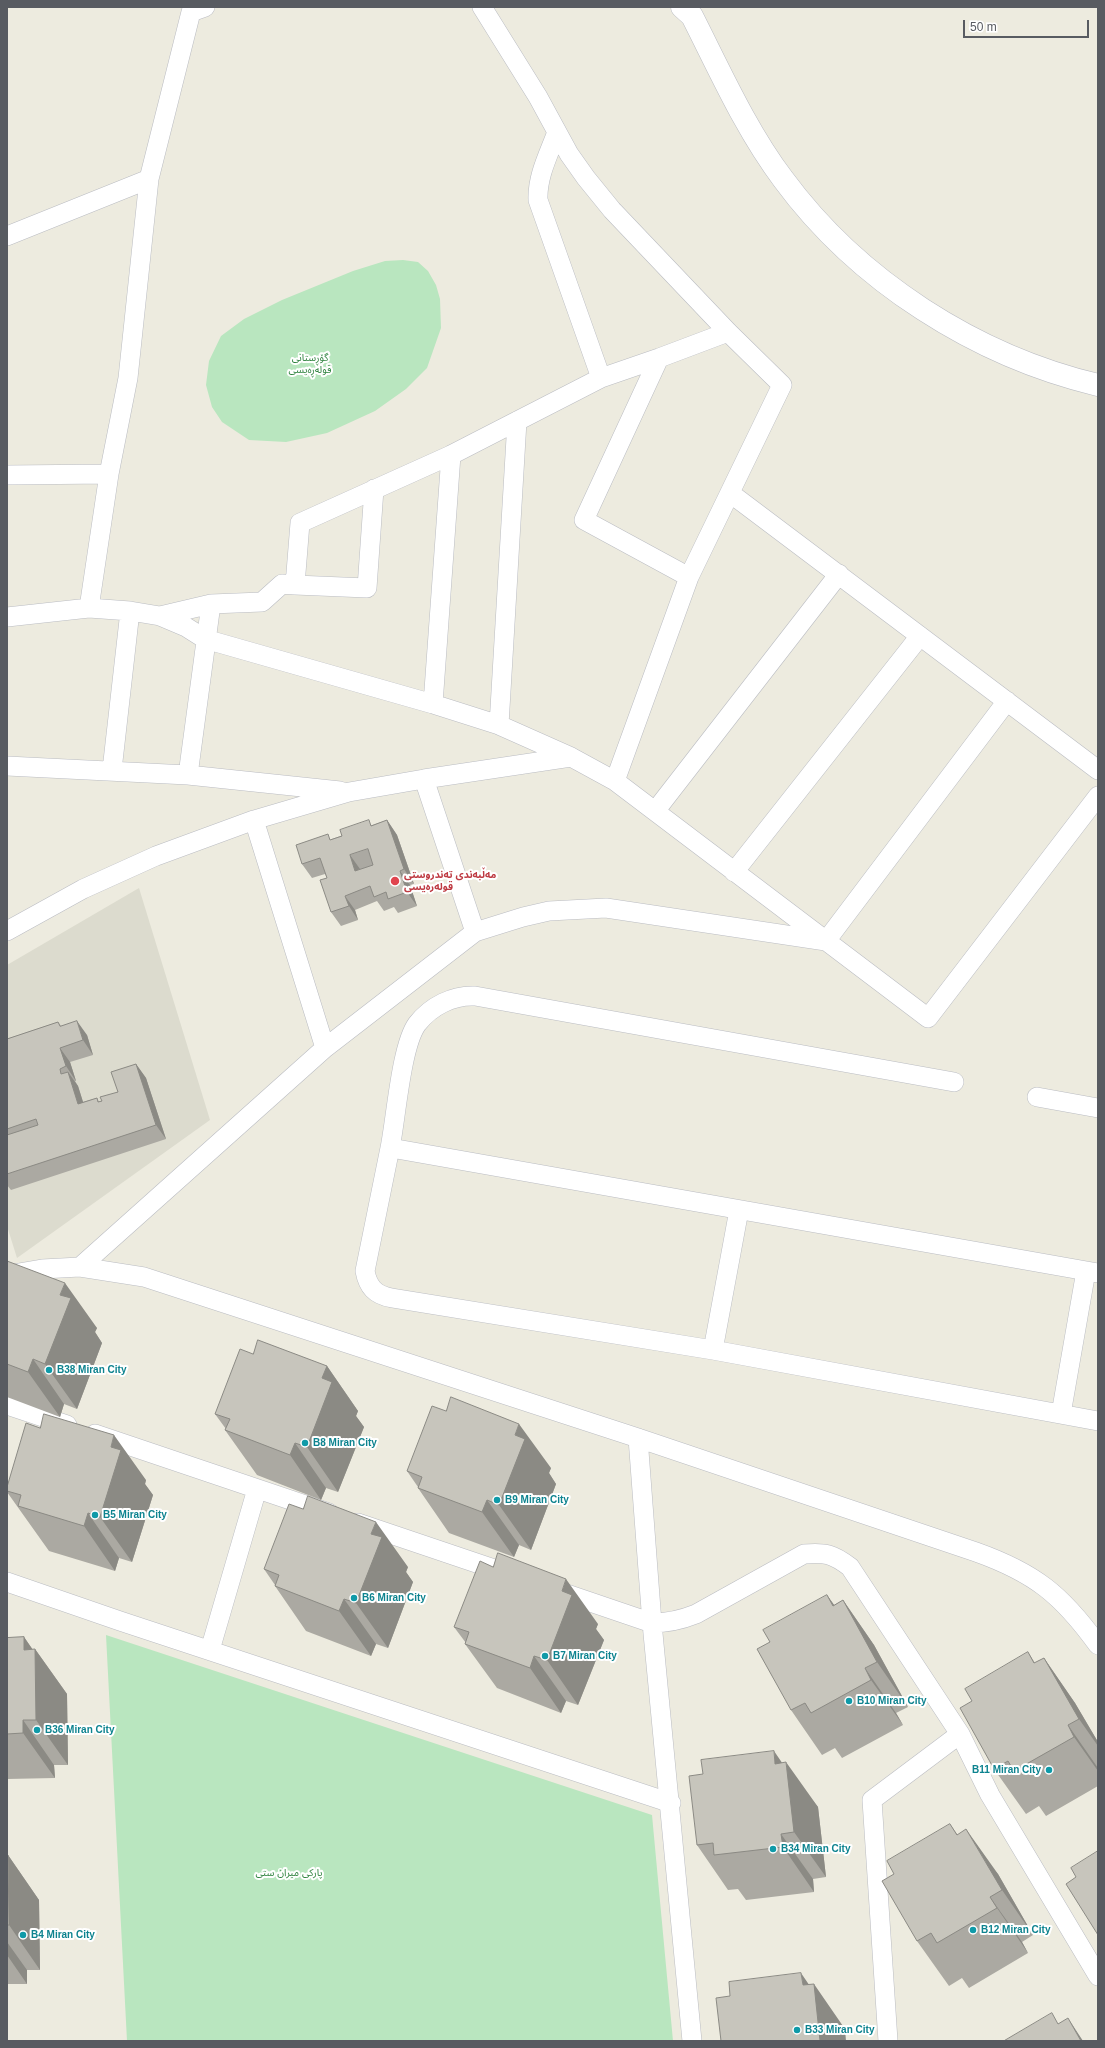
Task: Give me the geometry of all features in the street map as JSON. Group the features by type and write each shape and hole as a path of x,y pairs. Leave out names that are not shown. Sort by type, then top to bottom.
{"street":[{"path":"89,608 109,474 128,378 148,179 191,12 205,7"},
{"path":"482,7 535,91 557,132 586,178 612,210 728,332 782,385 689,577 615,781"},
{"path":"688,10 766,154 801,202 845,248 909,299 946,323 984,344 1039,367 1098,385"},
{"path":"557,132 541,178 538,189 538,200 601,378"},
{"path":"7,236 148,179"},
{"path":"296,584 300,523 451,455 601,378 728,332"},
{"path":"659,358 584,520 689,577"},
{"path":"499,725 517,421"},
{"path":"433,704 451,455"},
{"path":"7,475 109,474"},
{"path":"160,616 211,604 262,602 282,584 366,588 374,489"},
{"path":"730,493 1098,770"},
{"path":"656,810 838,574"},
{"path":"188,775 205,638 211,604"},
{"path":"7,617 89,608 130,611 160,616 186,627 205,638 433,704 499,725 572,757 615,781 656,810 734,872 928,1018 1098,796"},
{"path":"112,770 130,611"},
{"path":"734,872 920,636"},
{"path":"826,941 1007,701"},
{"path":"7,931 83,889 156,856 254,820 349,792 424,779 572,757"},
{"path":"7,766 112,770 188,775 349,792"},
{"path":"424,779 475,932"},
{"path":"254,820 325,1048"},
{"path":"80,1267 325,1048 475,932 523,917 549,911 606,908 826,941"},
{"path":"954,1082 475,996 456,997 439,1005 423,1018 413,1032 406,1055 391,1148 365,1270 367,1281 372,1290 381,1296 713,1350 1098,1421"},
{"path":"1037,1097 1098,1108"},
{"path":"391,1148 1092,1272 1061,1414"},
{"path":"713,1350 739,1210"},
{"path":"7,1275 42,1269 80,1267 144,1277 638,1438 1007,1563 1036,1579 1057,1595 1077,1616 1098,1645"},
{"path":"7,1405 518,1577"},
{"path":"638,1438 652,1623 671,1803 692,2041"},
{"path":"210,1650 257,1489"},
{"path":"540,1585 652,1623 675,1622 696,1614 804,1554 821,1552 837,1557 850,1568 960,1734 990,1795 1098,1976"},
{"path":"7,1582 120,1621 671,1803"},
{"path":"888,2041 872,1800 960,1734"}],"shaded area":[{"path":"139,888 210,1120 17,1258 7,1226 7,965"}],"green space":[{"name":"گۆڕستانی قولەڕەیسی","path":"403,260 418,262 428,271 436,285 440,299 441,328 427,368 406,389 375,411 327,433 286,442 249,440 222,422 212,407 206,385 209,361 221,336 244,319 282,300 353,271 385,261"},
{"name":"پارکی میران ستی","path":"106,1635 652,1815 673,2041 127,2041"}],"building":[{"name":"مەڵبەندی تەندروستی قولەرەیسی","path":"369,820 371,826 387,820 404,869 400,871 407,892 388,899 386,892 374,897 370,886 345,896 349,906 331,912 320,880 327,878 320,858 302,864 296,845 328,834 330,840 342,836 340,830","holes":["368,849 373,865 355,871 350,855"]},
{"path":"77,1021 83,1040 60,1048 66,1066 60,1069 61,1074 68,1072 78,1104 97,1098 98,1102 102,1101 100,1097 118,1092 111,1072 136,1064 156,1125 7,1174 7,1135 38,1125 36,1119 7,1129 7,1039 58,1022 60,1026"},
{"path":"7,1261 65,1283 60,1295 71,1298 45,1364 33,1359 28,1372 7,1364"},
{"path":"258,1340 327,1366 322,1378 332,1382 307,1447 295,1443 290,1455 225,1430 230,1419 215,1414 240,1349 253,1354"},
{"path":"451,1397 519,1424 515,1435 525,1439 499,1505 487,1500 482,1512 418,1488 422,1477 407,1471 432,1406 446,1411"},
{"path":"44,1414 114,1435 111,1447 121,1450 100,1517 88,1513 84,1526 18,1506 21,1495 7,1491 26,1423 40,1428"},
{"path":"308,1496 376,1522 371,1534 382,1537 356,1603 344,1599 339,1611 275,1586 279,1575 264,1569 289,1504 303,1509"},
{"path":"498,1553 566,1579 562,1591 572,1595 547,1660 534,1656 530,1668 465,1644 469,1632 454,1627 480,1561 493,1567"},
{"path":"827,1595 833,1606 843,1600 877,1662 865,1668 871,1680 811,1713 805,1703 791,1710 757,1649 770,1642 763,1630"},
{"path":"24,1637 24,1650 35,1649 36,1720 23,1720 23,1733 7,1734 7,1638"},
{"path":"1028,1652 1034,1663 1044,1658 1079,1719 1068,1725 1074,1737 1014,1771 1008,1761 994,1769 960,1708 972,1701 965,1689"},
{"path":"774,1751 775,1764 786,1762 794,1832 781,1834 783,1847 714,1855 713,1843 697,1845 689,1776 703,1774 701,1760"},
{"path":"950,1824 957,1835 966,1829 1002,1890 990,1897 997,1908 937,1943 931,1933 917,1941 882,1881 894,1874 887,1861"},
{"path":"1098,1851 1098,1935 1066,1884 1076,1877 1071,1868"},
{"path":"8,1855 9,1925 7,1925"},
{"path":"801,1973 803,1985 814,1984 820,2041 721,2041 716,1998 730,1996 729,1982"},
{"path":"1052,2013 1058,2024 1068,2018 1081,2041 1004,2041"}],"place":[{"name":"مەڵبەندی تەندروستی قولەرەیسی","path":"395,881"},
{"name":"B38 Miran City","path":"49,1370"},
{"name":"B8 Miran City","path":"305,1443"},
{"name":"B9 Miran City","path":"497,1500"},
{"name":"B5 Miran City","path":"95,1515"},
{"name":"B6 Miran City","path":"354,1598"},
{"name":"B7 Miran City","path":"545,1656"},
{"name":"B10 Miran City","path":"849,1701"},
{"name":"B36 Miran City","path":"37,1730"},
{"name":"B11 Miran City","path":"1049,1770"},
{"name":"B34 Miran City","path":"773,1849"},
{"name":"B12 Miran City","path":"973,1930"},
{"name":"B4 Miran City","path":"23,1935"},
{"name":"B33 Miran City","path":"797,2030"}]}
